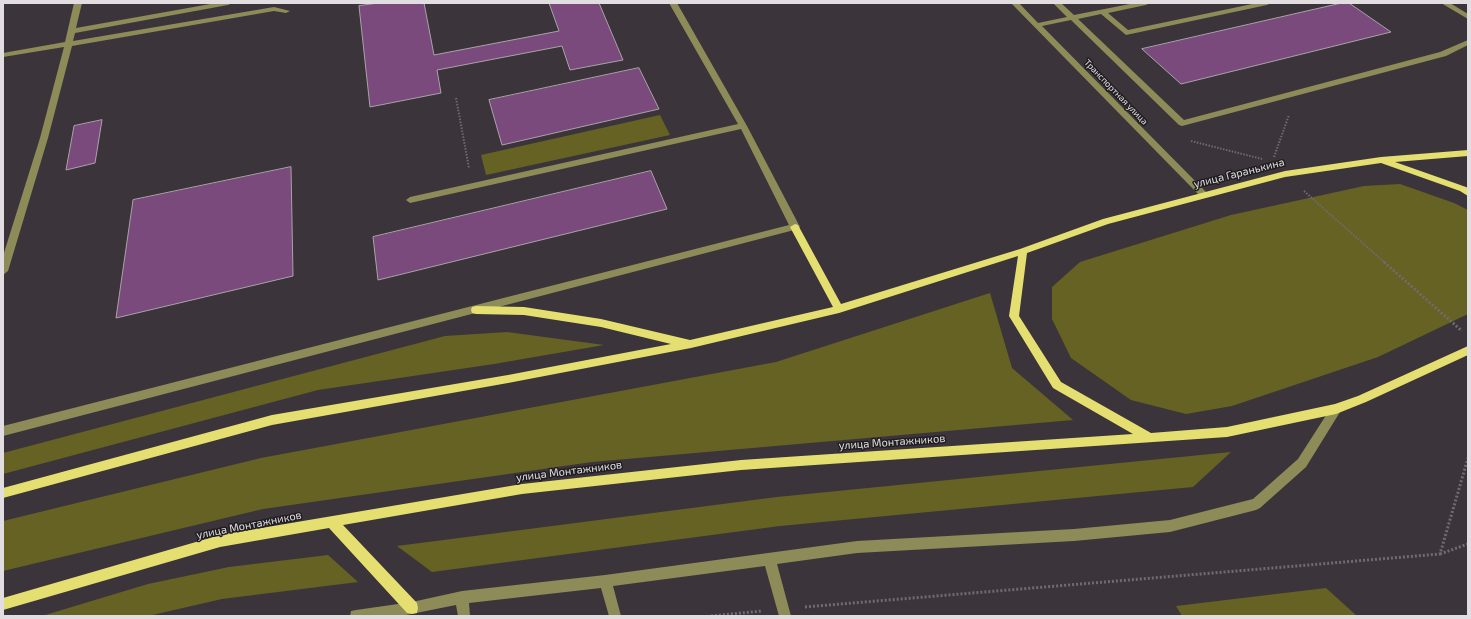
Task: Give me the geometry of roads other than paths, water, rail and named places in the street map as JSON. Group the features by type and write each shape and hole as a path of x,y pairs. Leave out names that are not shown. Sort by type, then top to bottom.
{"main road":[{"name":"улица Гаранькина","path":"1023,251 1106,221 1203,194 1285,174 1381,160 1468,153"},
{"path":"1381,160 1463,189 1468,193"},
{"path":"794,227 839,309"},
{"path":"3,493 272,420 508,379 691,344 839,309 1023,251 1014,316 1057,385 1150,438"},
{"path":"476,310 524,311 601,323 691,344"},
{"path":"1336,409 1362,399 1468,350"},
{"name":"улица Монтажников","path":"3,604 220,541 522,489 733,466 1227,432 1336,409"},
{"path":"332,522 412,608"}],"street":[{"path":"3,271 23,210 78,3"},
{"path":"71,30 228,3"},
{"path":"3,431 794,227 743,126 674,3"},
{"name":"Транспортная улица","path":"1015,3 1203,194"},
{"path":"1058,3 1182,123 1443,54 1468,42"},
{"path":"1036,25 1146,3"},
{"path":"1103,12 1126,33 1267,3"},
{"path":"1445,3 1468,17"},
{"path":"3,55 274,9 286,11"},
{"path":"410,200 743,126"},
{"path":"361,616 412,608 462,597 605,581 857,547 1074,534 1170,526 1256,504 1302,463 1336,409"},
{"path":"769,559 784,612"},
{"path":"605,581 615,616"},
{"path":"462,597 464,616"}]}
